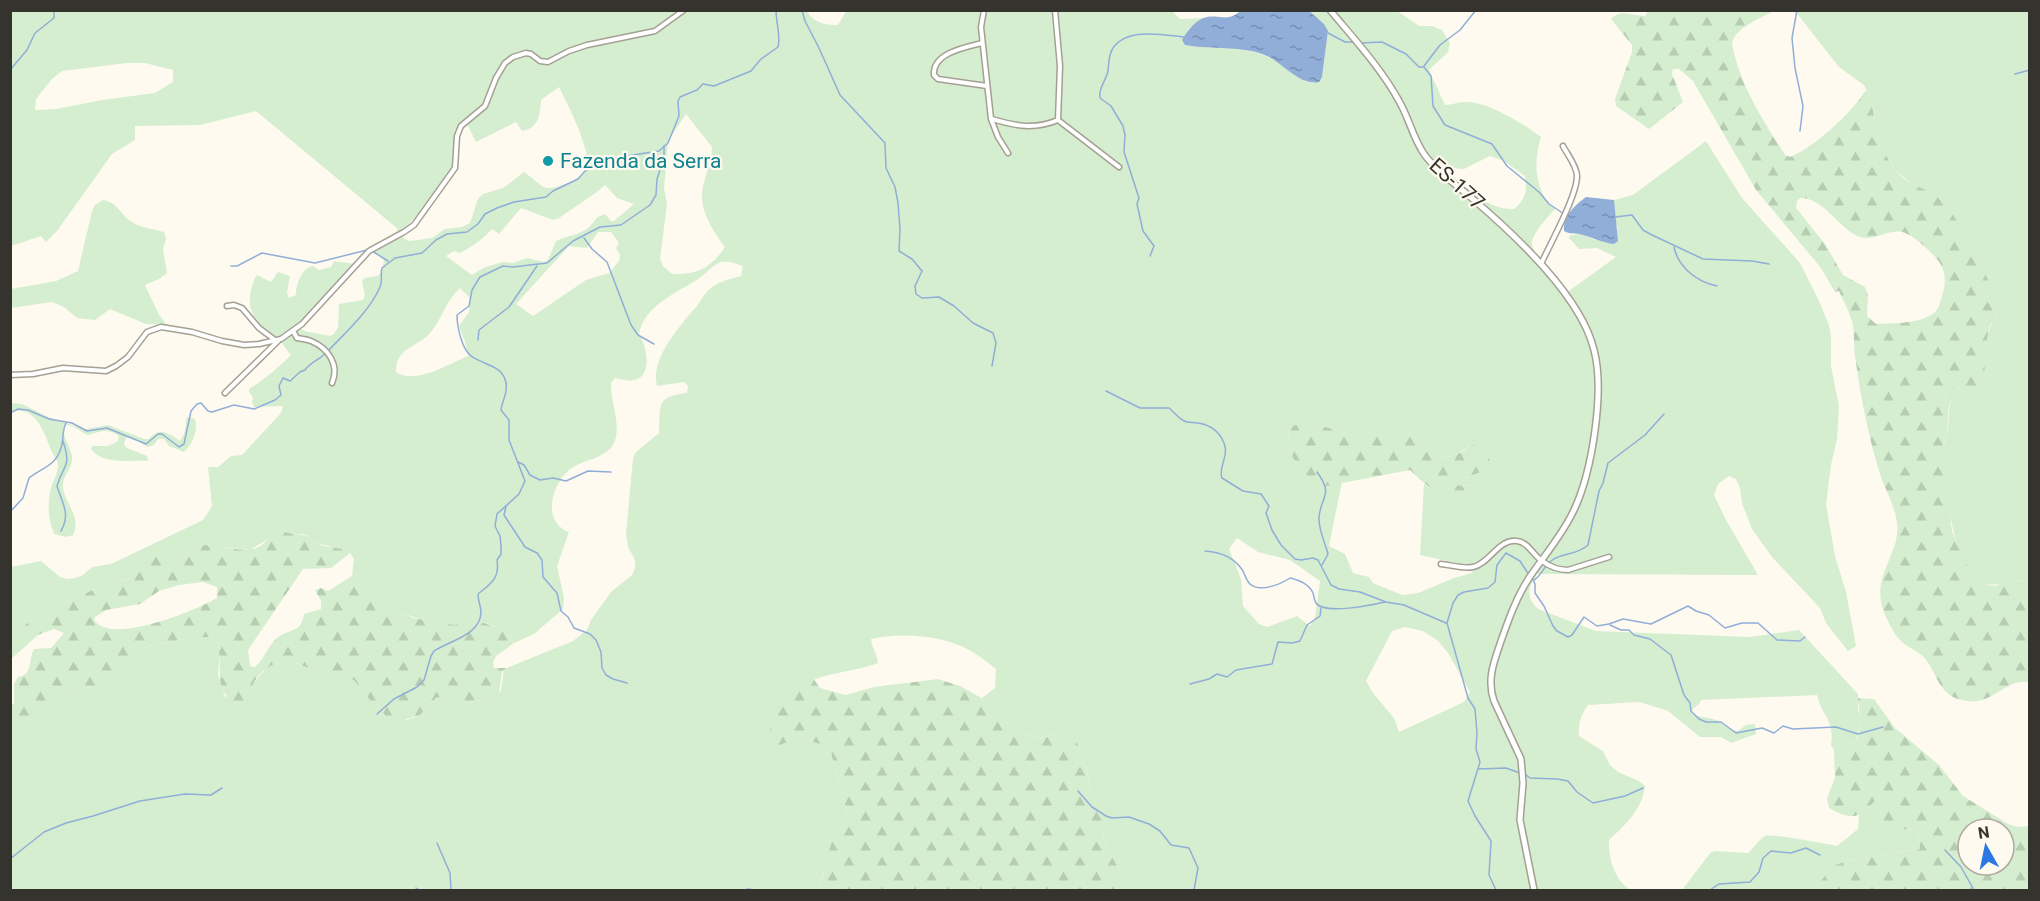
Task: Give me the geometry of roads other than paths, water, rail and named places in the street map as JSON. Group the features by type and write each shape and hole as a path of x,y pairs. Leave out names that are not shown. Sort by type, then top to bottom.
{"main road":[{"name":"ES-177","path":"1330,10 1391,87 1424,154 1506,228 1541,265 1573,305 1586,326 1594,348 1599,389 1586,479 1573,512 1515,604 1490,677 1494,701 1521,759 1523,783 1520,820 1534,891"}],"street":[{"path":"225,393 281,339 302,324 369,250 414,225 455,168 457,136 461,126 485,106 496,78 505,63 526,52 540,61 548,62 576,48 649,33 661,28 684,10"},
{"path":"984,10 981,27 982,43 991,119 1008,153"},
{"path":"1055,10 1060,66 1058,120"},
{"path":"982,43 960,48 938,61 933,69 938,79 987,86"},
{"path":"991,119 1017,126 1043,126 1058,120"},
{"path":"1058,120 1119,167"},
{"path":"1541,265 1569,203 1577,178 1575,168 1563,146"},
{"path":"227,306 234,305 242,308 259,328 275,341"},
{"path":"10,375 33,374 63,368 99,371 111,369 133,352 147,332 161,327 244,345 260,345 281,339"},
{"path":"293,331 297,338 313,342 333,360 335,375 332,383"},
{"path":"1441,564 1472,567 1478,565 1505,543 1517,541 1525,544 1542,561 1562,570 1609,557"}],"water":[{"path":"1240,11 1309,11 1324,24 1328,31 1322,77 1319,82 1299,78 1260,53 1185,45 1182,40 1192,26 1203,18 1228,17"},
{"path":"1586,197 1614,200 1618,241 1614,244 1564,231 1565,220 1574,207"}],"waterway":[{"path":"10,70 27,50 35,33 54,18 54,10"},
{"path":"10,413 18,409 28,410 49,419 72,423 87,431 107,428 146,444 158,434 162,434 179,447 184,444 191,411 197,404 201,403 212,412 234,405 254,409 275,400 281,395 279,386 283,378 290,381 305,370 363,314 380,287 382,268 395,258 422,253 436,240 447,234 467,232 478,224 485,214 497,208 514,202 546,197 607,159 659,151 668,143 679,116 680,97 697,90 703,84 714,86 751,71 761,59 778,47 776,10"},
{"path":"802,10 840,95 885,143 886,168 895,187 898,203 899,251 912,259 922,271 915,286 916,294 922,298 939,297 954,306 973,323 993,333 996,343 992,366"},
{"path":"1424,66 1440,45 1460,30 1476,10"},
{"path":"1797,10 1792,38 1795,68 1803,106 1800,131"},
{"path":"1328,33 1345,42 1353,42"},
{"path":"1150,256 1154,246 1143,231 1137,204 1139,198 1124,152 1123,126 1111,106 1100,98 1100,91 1107,75 1111,51 1119,41 1127,37 1146,34 1185,37"},
{"path":"1361,43 1382,42 1406,54 1419,67 1424,67 1431,76 1433,106 1445,125 1492,144 1507,166 1539,192 1549,204 1564,214"},
{"path":"2015,74 2030,70"},
{"path":"377,714 394,699 417,687 424,680 434,651 470,632 479,621 481,613 478,594 490,584 495,576 498,567 497,560 501,554 500,536 495,526 497,514 519,494 525,481 509,440 509,420 501,410 506,390 504,377 496,368 470,355 460,336 457,315 469,306 472,290 480,277 503,266 547,263 573,241 600,227 621,225 650,205 656,195 657,179 664,158 664,146"},
{"path":"1615,217 1632,215 1643,230 1703,259 1769,264"},
{"path":"584,238 592,249 607,262 631,325 638,335 654,344"},
{"path":"1674,247 1684,267 1702,281 1717,286"},
{"path":"231,266 237,266 262,253 315,263 367,250"},
{"path":"372,251 388,261"},
{"path":"478,340 479,330 509,307 537,266"},
{"path":"1106,391 1140,408 1169,408 1184,421 1203,424 1215,430 1225,446 1222,478 1243,491 1261,494 1269,506 1266,513 1281,545 1295,559 1318,560 1331,585 1339,589 1360,592 1386,602 1404,605 1446,623"},
{"path":"1534,580 1555,558 1579,551 1588,545 1599,491 1608,463 1645,435 1664,414"},
{"path":"10,512 23,498 29,478 56,459 62,445 66,423"},
{"path":"61,531 65,514 57,486 67,461 63,441"},
{"path":"518,462 524,465 530,475 540,480 553,478 566,481 588,471 611,472"},
{"path":"1317,472 1326,491 1319,521 1328,554 1322,565"},
{"path":"506,506 504,515 525,547 537,553 542,560 543,577 557,593 561,611 568,617 574,628 590,634 596,640 601,652 602,668 606,675 627,683"},
{"path":"1205,551 1222,554 1231,559 1240,566 1254,587 1270,587 1290,578 1300,581 1311,590 1316,603 1321,607 1338,609 1385,602"},
{"path":"1496,890 1489,875 1491,841 1468,801 1480,762 1476,749 1475,709 1468,698 1447,623 1458,595 1488,588 1495,582 1497,565 1506,553 1520,561 1529,575"},
{"path":"1532,578 1535,593 1553,626 1568,637 1572,635 1584,617 1597,626 1623,619 1651,624 1688,606 1709,615 1725,628 1742,623 1758,623 1777,640 1800,641 1805,637"},
{"path":"1190,684 1209,679 1217,674 1227,677 1236,670 1272,664 1278,642 1300,641 1307,625 1320,616 1321,608"},
{"path":"1610,625 1650,639 1671,655 1691,711 1706,722 1721,722 1736,733 1762,728 1774,733 1783,726 1793,729 1836,727 1858,734 1883,727"},
{"path":"1478,769 1506,768 1520,773"},
{"path":"1525,774 1530,778 1568,781 1577,792 1593,803 1625,796 1643,788"},
{"path":"10,859 44,832 66,823 140,801 185,794 211,795 222,788"},
{"path":"1078,791 1092,807 1106,816 1129,817 1149,824 1160,831 1171,845 1189,848 1198,868 1194,890"},
{"path":"437,843 450,873 451,890"},
{"path":"1710,890 1719,884 1750,882 1759,872 1763,858 1771,851 1791,853 1806,848 1820,855"},
{"path":"1945,850 1961,867 1974,890"},
{"path":"744,890 753,890"}],"place":[{"name":"Fazenda da Serra","path":"548,161"}]}
